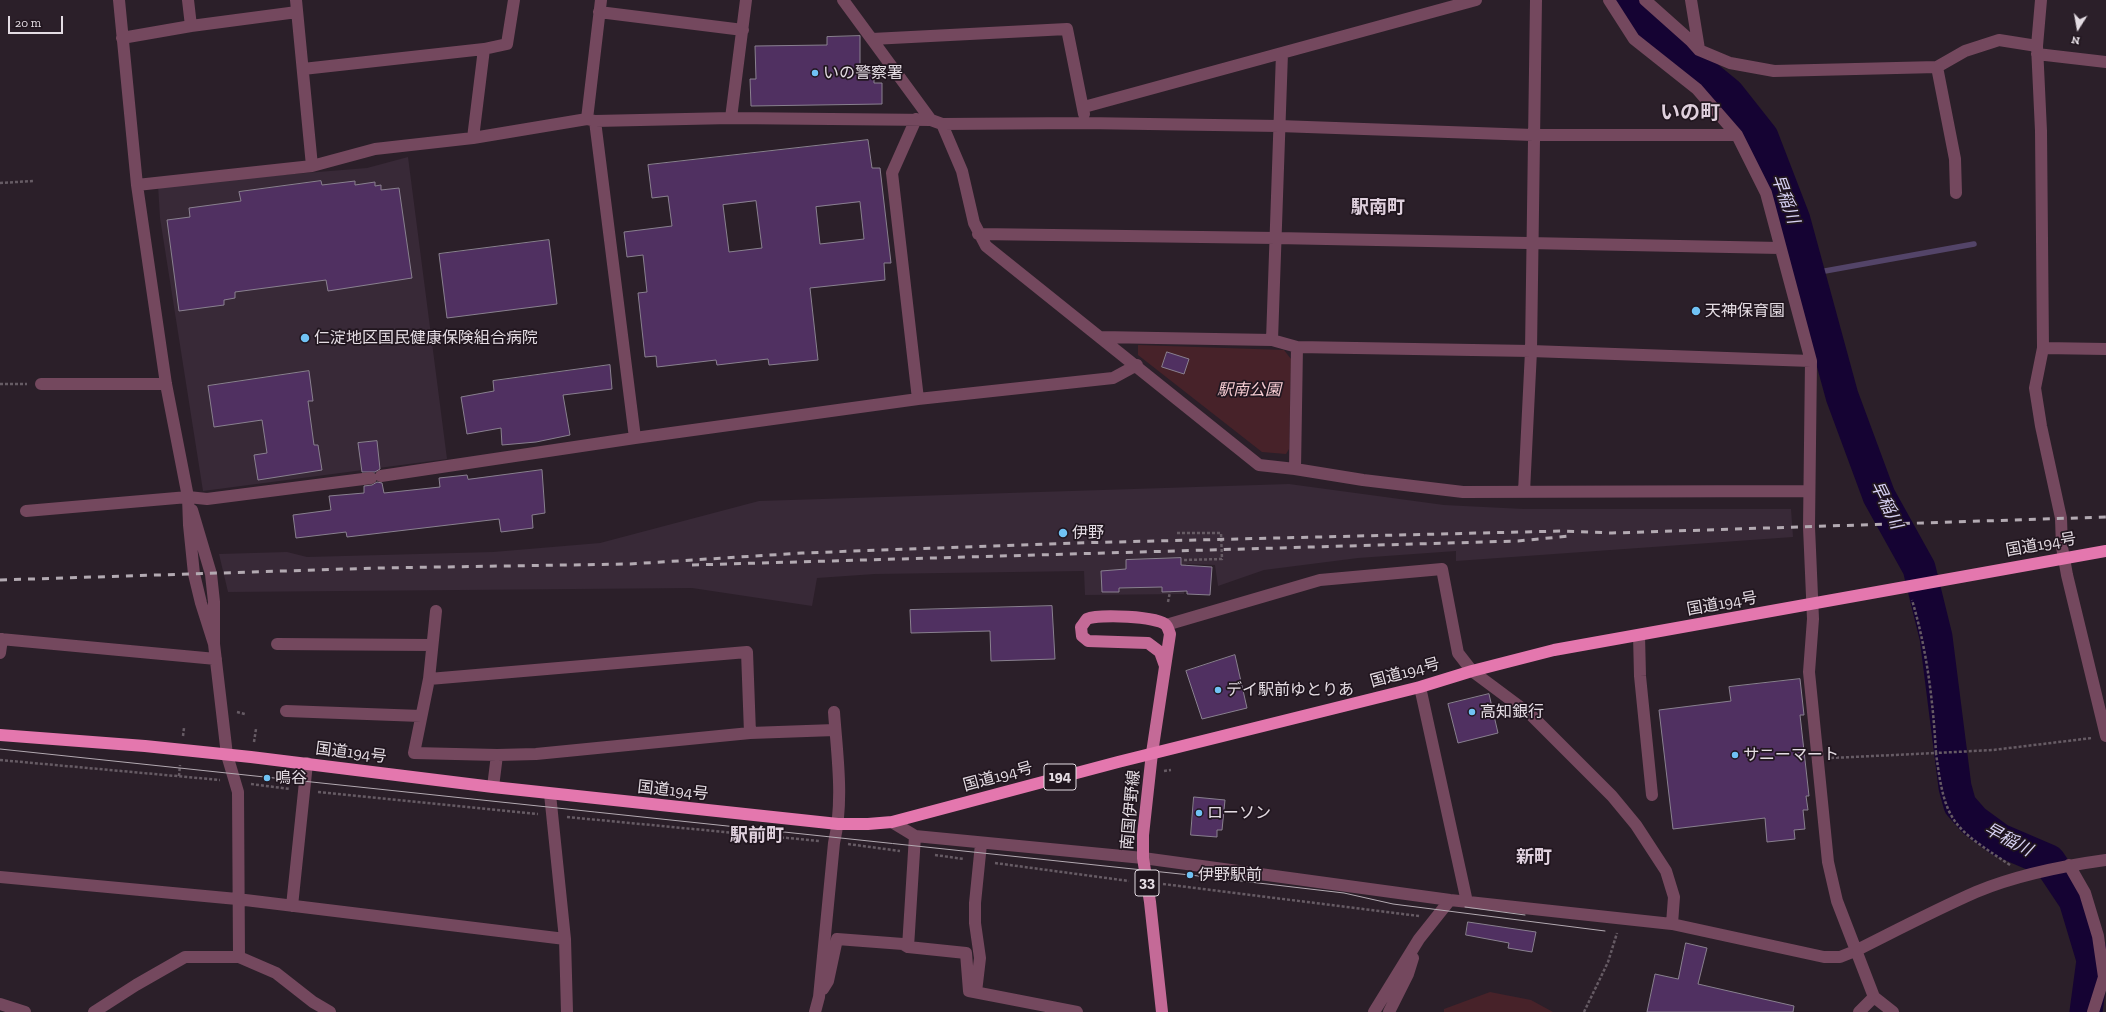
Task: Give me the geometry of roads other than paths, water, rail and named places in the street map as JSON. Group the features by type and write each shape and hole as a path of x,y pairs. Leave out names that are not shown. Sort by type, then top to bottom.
{"highway":[{"name":"国道194号","path":"0,735 227,754 550,794 838,824 892,822 1152,753 1420,687 1472,671 1554,650 2106,550"}],"main road":[{"path":"1165,666 1160,652 1148,643 1088,641 1082,636 1081,627 1087,620 1097,617 1143,618 1159,621 1166,625"},
{"name":"南国伊野線","path":"1162,1012 1150,902 1143,858 1143,835 1152,753 1170,634 1166,625"}],"street":[{"path":"119,0 137,185 166,384 188,500 196,522 210,574 214,602 214,644 227,754 237,787 237,899 239,957"},
{"path":"188,0 191,26"},
{"path":"296,0 312,166"},
{"path":"303,69 484,49 508,44 514,0"},
{"path":"731,118 746,0"},
{"path":"843,0 937,122 962,171 978,234 986,246 1259,465 1363,480 1463,492 1809,491"},
{"path":"1084,107 1476,0"},
{"path":"1524,492 1531,351 1536,0"},
{"path":"1609,0 1634,39 1697,89 1737,135 1766,193 1811,361 1809,491 1813,619 1809,672 1828,862 1837,901 1874,997 1893,1012"},
{"path":"1645,0 1691,40 1699,50 1730,63 1774,71 1937,68 1964,51 1999,40 2037,50 2106,62"},
{"path":"1691,0 1699,50"},
{"path":"2041,0 2037,50 2040,131 2043,348 2035,388 2041,426 2061,518 2062,547 2067,575 2102,736"},
{"path":"635,438 591,120 600,6 743,30"},
{"path":"122,38 191,26 297,12"},
{"path":"872,39 1067,29 1084,107 1084,123"},
{"path":"473,138 484,49"},
{"path":"1272,340 1282,53"},
{"path":"1937,68 1955,159 1956,192"},
{"path":"137,185 312,166 375,149 473,138 591,120 731,118 916,120 937,122 1279,126 1533,135 1737,135"},
{"path":"916,120 892,173 918,399"},
{"path":"978,234 1276,238 1780,248"},
{"path":"1100,337 1272,340 1297,347 1531,351 1811,361"},
{"path":"1295,469 1297,347"},
{"path":"2043,348 2106,349"},
{"path":"26,511 207,499 376,477 635,438 918,399 1113,378 1137,366"},
{"path":"41,384 166,384"},
{"path":"1166,625 1320,580 1442,569 1458,653 1472,671 1531,715 1612,796 1636,826 1666,871 1674,897 1672,924"},
{"path":"436,611 429,679 414,753 536,754 750,733 835,730"},
{"path":"1639,635 1640,676 1652,795"},
{"path":"0,654 1,638 216,659"},
{"path":"277,644 432,645"},
{"path":"429,679 747,652 750,733"},
{"path":"1420,687 1467,902"},
{"path":"286,711 421,716"},
{"path":"815,1012 819,997 834,843 838,824 839,798 834,712"},
{"path":"493,787 497,754"},
{"path":"292,906 307,763"},
{"path":"550,794 565,939 567,1012"},
{"path":"892,822 915,836 981,844 1143,858 1450,900 1672,924 1824,957 1840,957 1855,951 1977,892 2026,875 2069,865 2106,860"},
{"path":"908,947 915,836"},
{"path":"976,992 980,958 975,923 975,903 981,844"},
{"path":"2069,865 2085,893 2098,936 2104,977 2093,1012"},
{"path":"0,876 237,899 565,939"},
{"path":"1374,1012 1419,939 1450,900"},
{"path":"819,997 828,981 837,939 903,944 908,947 966,953 969,991 1077,1012"},
{"path":"1389,1012 1408,974 1419,939"},
{"path":"94,1012 136,985 185,957 239,957 276,973 313,1007 330,1012"},
{"path":"1859,1012 1874,997"},
{"path":"0,1004 25,1012"}],"waterway":[{"name":"早稲川","path":"1631,0 1641,18 1672,48 1728,94 1762,137 1794,220 1842,396 1879,496 1919,568 1936,637 1955,787 1960,805 1974,821 2000,840 2049,861 2075,900 2093,960 2086,1012"},
{"path":"1825,271 1974,244"}],"tram line":[{"path":"0,749 1190,875 1344,893 1393,904 1605,931"},
{"path":"1465,907 1525,915"}],"railway":[{"path":"0,580 378,568 630,564 802,553 1074,543 1562,531 1612,533 2106,517"},
{"path":"692,565 1518,541 1570,536"}],"place":[{"name":"いの警察署","path":"815,73"},
{"name":"天神保育園","path":"1696,311"},
{"name":"仁淀地区国民健康保険組合病院","path":"305,338"},
{"name":"伊野","path":"1063,533"},
{"name":"デイ駅前ゆとりあ","path":"1218,690"},
{"name":"高知銀行","path":"1472,712"},
{"name":"サニーマート","path":"1735,755"},
{"name":"鳴谷","path":"267,778"},
{"name":"ローソン","path":"1199,813"},
{"name":"伊野駅前","path":"1190,875"}],"district":[{"name":"いの町","path":"1690,113"},
{"name":"駅南町","path":"1378,208"},
{"name":"駅前町","path":"757,836"},
{"name":"新町","path":"1534,858"}],"park label":[{"name":"駅南公園","path":"1249,390"}]}
